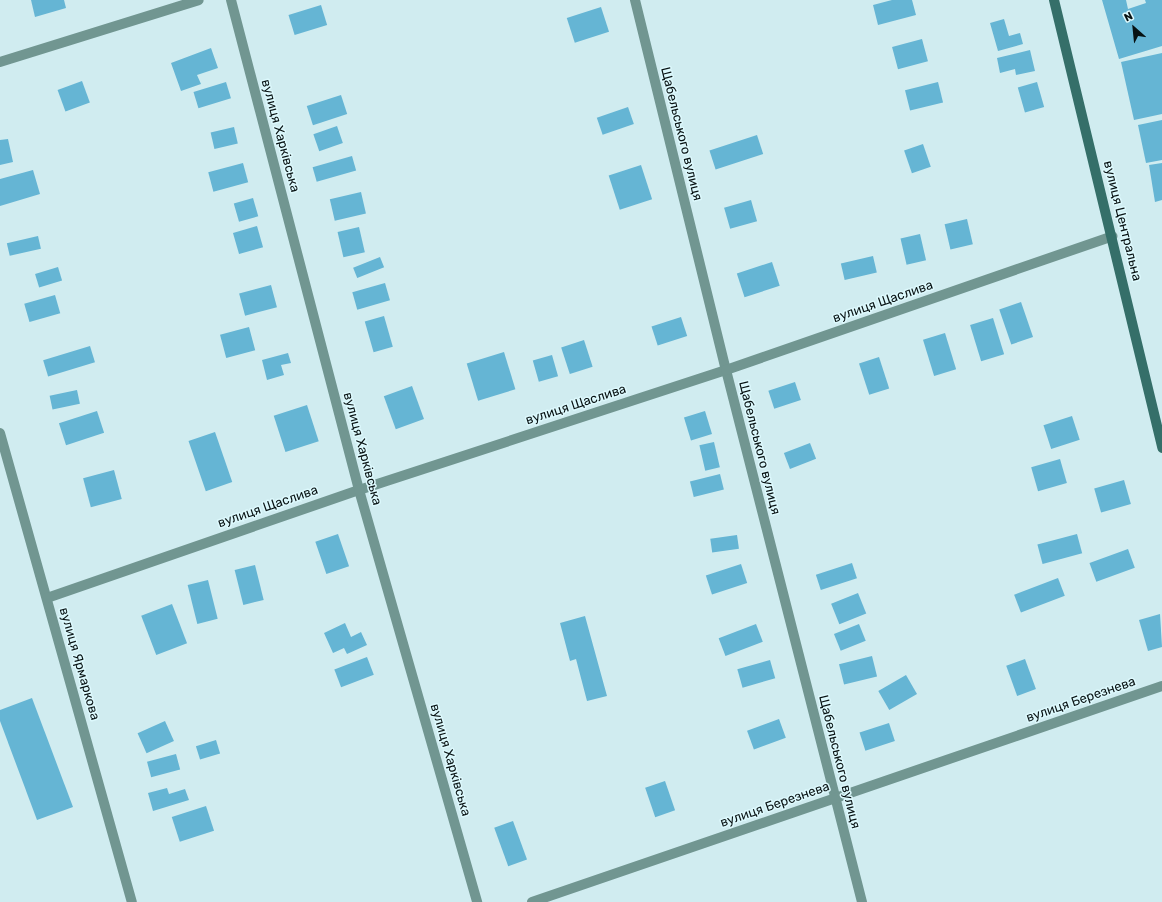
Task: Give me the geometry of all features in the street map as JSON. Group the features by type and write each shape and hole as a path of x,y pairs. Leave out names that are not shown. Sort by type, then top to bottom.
{"main road":[{"name":"вулиця Центральна","path":"1054,0 1162,448"}],"street":[{"path":"0,62 199,0"},
{"name":"вулиця Харківська","path":"231,0 359,490 477,902"},
{"name":"Щабельського вулиця","path":"635,0 726,370 862,902"},
{"name":"вулиця Щаслива","path":"47,598 359,490 726,370 1112,236"},
{"name":"вулиця Ярмаркова","path":"0,433 132,902"},
{"name":"вулиця Березнева","path":"532,902 1162,686"}],"building":[{"path":"31,0 64,0 66,8 35,17"},
{"path":"892,0 912,0 916,15 878,25 873,5"},
{"path":"1102,0 1126,0 1128,9 1146,3 1145,0 1162,0 1162,46 1119,59"},
{"path":"321,5 327,25 295,35 288,15"},
{"path":"601,7 609,32 575,43 567,18"},
{"path":"1004,19 1009,36 1020,33 1023,44 998,51 990,23"},
{"path":"922,39 928,61 898,69 892,47"},
{"path":"211,48 218,68 197,75 201,84 181,91 171,63"},
{"path":"1030,50 1035,71 1016,75 1015,69 1000,73 997,58"},
{"path":"1162,53 1162,114 1134,120 1121,62"},
{"path":"82,81 90,103 65,112 58,90"},
{"path":"226,82 231,98 198,108 193,92"},
{"path":"938,82 943,102 910,111 905,90"},
{"path":"1037,82 1044,107 1025,113 1018,88"},
{"path":"341,95 347,114 313,125 307,106"},
{"path":"628,107 634,124 603,135 597,118"},
{"path":"1162,120 1162,160 1146,163 1138,125"},
{"path":"337,126 343,143 319,151 313,134"},
{"path":"234,127 238,144 214,149 211,132"},
{"path":"757,135 763,154 716,169 709,150"},
{"path":"8,139 13,162 0,165 0,140"},
{"path":"923,144 931,167 912,173 904,151"},
{"path":"352,156 356,170 317,182 313,167"},
{"path":"243,163 248,182 213,192 208,172"},
{"path":"1162,163 1162,200 1155,202 1149,165"},
{"path":"641,165 652,199 620,210 609,176"},
{"path":"33,170 40,194 0,206 0,179"},
{"path":"361,192 366,213 335,221 330,199"},
{"path":"253,198 258,216 239,222 234,204"},
{"path":"751,200 757,221 730,229 724,208"},
{"path":"967,219 973,244 950,250 945,224"},
{"path":"257,226 263,247 239,254 233,233"},
{"path":"359,227 365,252 343,257 338,232"},
{"path":"920,234 926,260 907,265 901,238"},
{"path":"38,236 41,249 10,256 7,243"},
{"path":"873,256 877,273 845,280 841,263"},
{"path":"380,257 384,267 357,278 353,268"},
{"path":"772,262 780,286 745,297 737,273"},
{"path":"58,267 62,280 39,287 35,274"},
{"path":"385,283 390,300 357,310 352,292"},
{"path":"271,285 277,307 245,316 239,294"},
{"path":"55,295 60,313 29,322 24,304"},
{"path":"1021,302 1033,337 1011,344 999,309"},
{"path":"384,316 393,347 374,352 365,322"},
{"path":"681,317 687,336 658,346 652,327"},
{"path":"993,318 1004,354 981,361 970,325"},
{"path":"249,327 255,350 226,358 220,335"},
{"path":"945,333 956,369 934,376 923,340"},
{"path":"584,340 593,367 570,374 561,347"},
{"path":"90,346 95,362 48,377 43,360"},
{"path":"504,352 515,389 478,401 467,363"},
{"path":"288,353 291,363 281,365 284,375 267,380 262,360"},
{"path":"552,355 558,376 539,382 533,361"},
{"path":"879,357 889,388 869,395 859,363"},
{"path":"795,382 801,400 774,409 768,391"},
{"path":"412,386 424,419 396,429 384,396"},
{"path":"77,390 80,404 53,410 50,396"},
{"path":"307,405 319,441 285,452 274,416"},
{"path":"97,411 104,433 66,445 59,423"},
{"path":"705,411 712,434 691,440 684,417"},
{"path":"1072,416 1080,440 1051,449 1043,425"},
{"path":"215,432 232,482 206,491 189,441"},
{"path":"714,442 720,467 705,471 699,445"},
{"path":"810,443 816,459 790,469 784,453"},
{"path":"1060,459 1067,483 1038,491 1031,467"},
{"path":"114,470 122,499 91,507 83,478"},
{"path":"720,474 724,490 694,497 690,481"},
{"path":"1124,480 1131,504 1101,513 1094,489"},
{"path":"338,534 349,566 326,574 315,542"},
{"path":"1077,534 1082,553 1043,564 1037,545"},
{"path":"737,535 739,549 712,553 710,539"},
{"path":"1128,549 1135,568 1096,582 1089,563"},
{"path":"852,563 857,578 821,590 816,575"},
{"path":"741,564 747,583 712,594 706,575"},
{"path":"255,565 264,600 243,605 235,570"},
{"path":"1058,578 1065,596 1021,613 1014,595"},
{"path":"208,580 218,619 197,624 188,585"},
{"path":"858,593 866,613 839,624 831,604"},
{"path":"172,604 187,643 156,655 141,616"},
{"path":"1160,614 1162,647 1148,651 1139,620"},
{"path":"585,616 607,696 587,701 576,659 570,661 560,623"},
{"path":"345,623 351,637 361,632 367,645 347,654 344,648 333,653 324,633"},
{"path":"756,624 763,642 725,656 719,638"},
{"path":"859,624 866,641 841,651 834,634"},
{"path":"872,656 877,676 844,685 839,664"},
{"path":"367,657 374,675 341,687 334,670"},
{"path":"1025,659 1036,689 1017,696 1006,666"},
{"path":"770,660 775,678 743,688 737,669"},
{"path":"906,675 917,694 889,710 878,691"},
{"path":"32,698 73,807 37,820 0,721 0,710"},
{"path":"779,719 786,738 754,749 747,731"},
{"path":"165,721 174,741 147,753 138,733"},
{"path":"889,723 895,741 865,751 860,733"},
{"path":"216,740 220,753 200,760 196,746"},
{"path":"176,754 180,769 151,777 147,762"},
{"path":"665,781 675,810 655,817 645,788"},
{"path":"167,788 169,794 185,789 189,800 153,811 148,793"},
{"path":"206,806 214,831 180,842 172,817"},
{"path":"513,821 527,860 508,866 494,828"}]}
